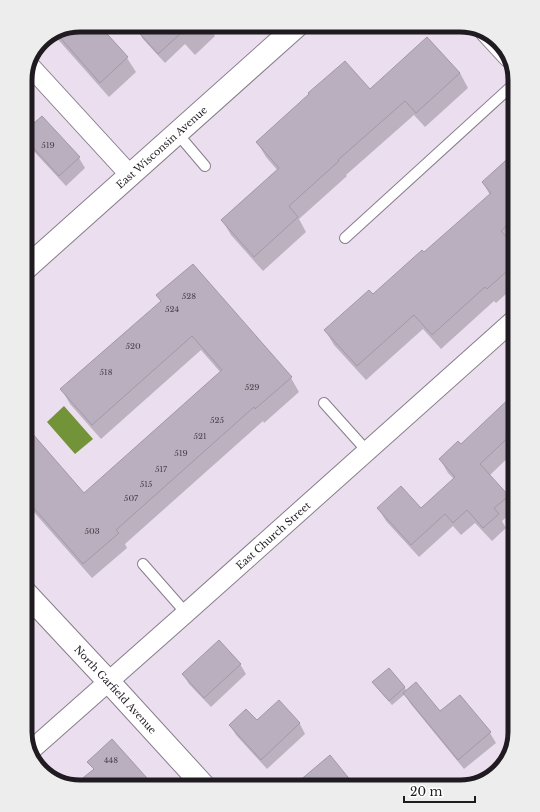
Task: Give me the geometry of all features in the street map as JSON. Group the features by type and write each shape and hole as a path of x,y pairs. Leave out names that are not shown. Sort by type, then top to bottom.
{"street":[{"name":"East Wisconsin Avenue","path":"32,263 290,32"},
{"path":"33,70 130,175"},
{"name":"East Church Street","path":"35,747 508,325"},
{"name":"North Garfield Avenue","path":"32,600 199,780"}],"lane":[{"path":"345,238 508,89"},
{"path":"177,133 205,166"},
{"path":"324,403 367,451"},
{"path":"143,564 186,613"}],"shaded area":[{"path":"64,406 93,439 75,454 47,422"}],"building":[{"path":"105,32 128,57 100,83 59,37 70,33"},
{"path":"138,32 182,32 158,54"},
{"path":"427,37 460,73 416,113 405,101 338,160 339,161 289,206 298,217 254,257 221,220 279,168 256,142 309,94 308,93 345,61 370,89"},
{"path":"42,116 80,157 59,176 32,147 32,125"},
{"path":"508,158 508,224 501,231 508,239 508,270 487,289 485,287 432,335 414,315 357,366 324,330 369,290 373,294 422,250 424,252 491,193 482,182"},
{"path":"193,264 292,377 255,409 254,407 116,530 119,533 83,564 32,506 32,433 84,493 222,370 192,336 92,425 60,389 161,301 156,295"},
{"path":"508,400 508,438 480,464 508,495 508,497 494,508 499,514 483,528 467,510 453,523 445,514 411,545 377,508 401,486 421,508 455,477 439,459 458,441 461,444"},
{"path":"219,640 241,664 204,698 182,674"},
{"path":"389,668 405,687 389,701 372,682"},
{"path":"416,682 440,711 460,695 491,732 458,760 403,693"},
{"path":"279,700 300,723 261,760 229,725 246,709 257,720"},
{"path":"112,739 149,780 80,780 94,769 87,762"},
{"path":"330,755 350,780 300,780"}]}
